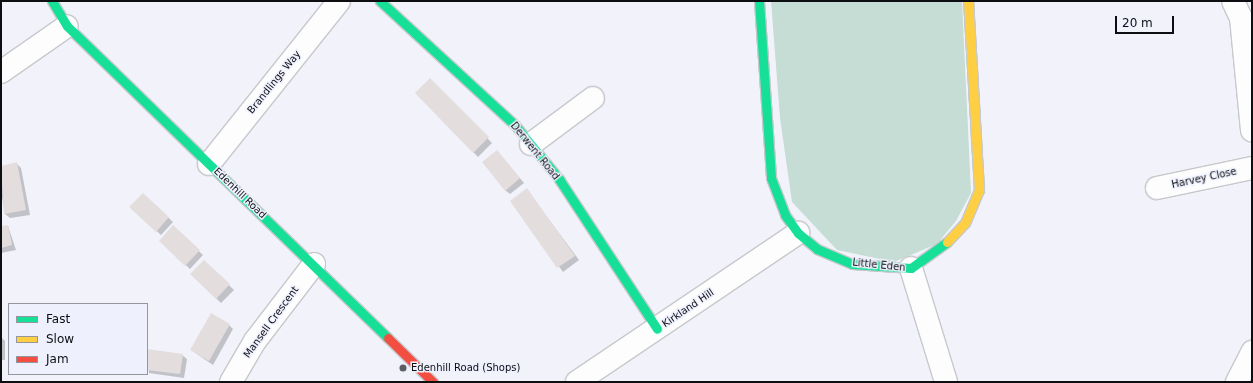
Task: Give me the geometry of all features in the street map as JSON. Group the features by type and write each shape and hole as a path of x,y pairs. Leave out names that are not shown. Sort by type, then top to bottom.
{"street":[{"name":"Edenhill Road","path":"52,1 67,26 314,264 432,382"},
{"name":"Brandlings Way","path":"209,164 339,1"},
{"name":"Derwent Road","path":"380,1 515,125 559,179 657,329"},
{"name":"Little Eden","path":"759,1 771,178 785,215 798,233 817,249 852,264 910,268 941,249 965,223 979,190 968,1"},
{"path":"1233,1 1241,18 1252,130"},
{"path":"1,72 67,26"},
{"path":"531,144 593,98"},
{"name":"Harvey Close","path":"1157,188 1252,168"},
{"name":"Kirkland Hill","path":"577,382 798,233"},
{"name":"Mansell Crescent","path":"231,382 255,341 314,264"},
{"path":"910,268 946,382"},
{"path":"1237,382 1252,352"}],"green space":[{"path":"771,1 962,1 971,193 956,221 937,244 894,262 837,250 792,202 780,118"}],"building":[{"path":"430,78 489,137 473,153 415,93"},
{"path":"497,150 520,178 505,191 482,162"},
{"path":"17,162 26,210 4,214 1,166"},
{"path":"527,188 575,256 557,268 510,201"},
{"path":"143,193 169,217 156,232 129,207"},
{"path":"8,225 12,245 1,248 1,226"},
{"path":"173,225 200,250 185,266 159,241"},
{"path":"204,260 230,284 216,299 190,274"},
{"path":"211,313 230,324 209,361 190,350"},
{"path":"148,349 183,354 180,374 148,370"}],"traffic: fast":[{"path":"52,1 67,26 388,338"},
{"path":"380,1 515,125 559,179 657,329"},
{"path":"759,1 771,178 785,215 798,233 817,249 852,264 911,268 947,242"}],"traffic: slow":[{"path":"947,242 965,223 979,190 968,1"}],"traffic: jam":[{"path":"388,338 433,382"}],"place":[{"name":"Edenhill Road (Shops)","path":"403,368"}]}
